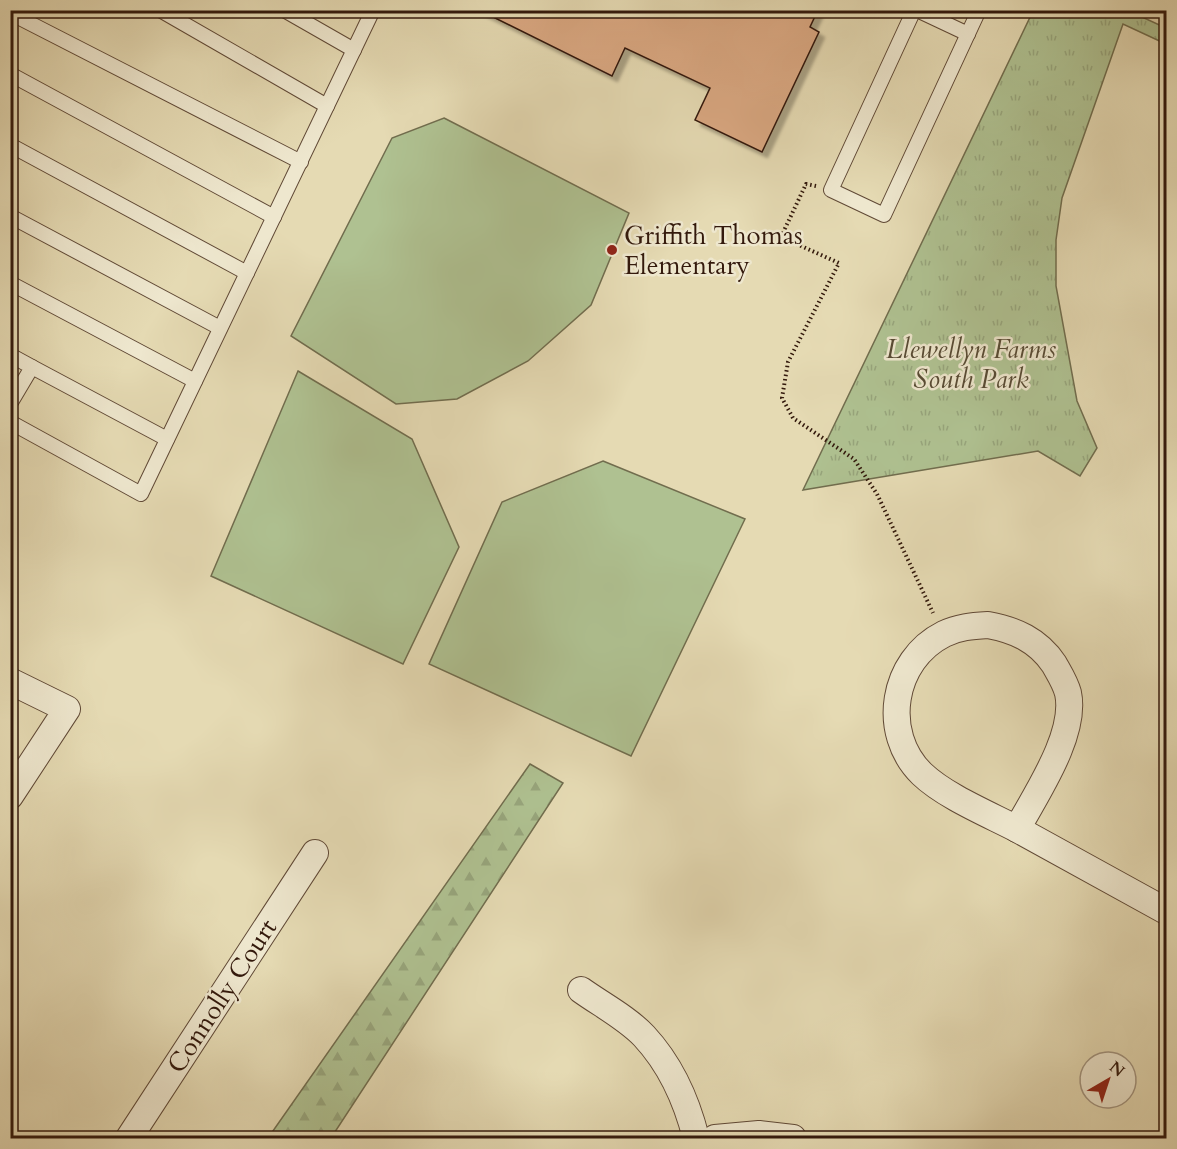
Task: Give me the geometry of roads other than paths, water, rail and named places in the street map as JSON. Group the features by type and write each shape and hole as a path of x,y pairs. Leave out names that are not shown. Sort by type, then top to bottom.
{"street":[{"path":"1017,829 1058,753 1069,715 1068,694 1062,676 1049,656 1032,640 1011,629 988,625 964,626 943,634 924,648 909,665 899,686 895,710 898,733 907,755 921,773 940,788 1167,911"},
{"path":"10,681 67,709 10,796"},
{"name":"Connolly Court","path":"129,1138 315,853"},
{"path":"581,990 630,1024 657,1051 688,1109 696,1138"},
{"path":"715,1138 759,1134 793,1138"}],"lane":[{"path":"159,10 327,106"},
{"path":"284,10 354,50"},
{"path":"10,422 141,494 373,10"},
{"path":"968,34 915,10 831,190 884,215 968,34 979,10"},
{"path":"10,13 301,162"},
{"path":"10,74 274,217"},
{"path":"10,145 247,273"},
{"path":"10,216 220,328"},
{"path":"10,283 195,381"},
{"path":"10,355 167,439"},
{"path":"10,404 32,367"}],"place":[{"name":"Griffith Thomas Elementary","path":"612,250"}],"park label":[{"name":"Llewellyn Farms South Park","path":"971,364"}]}
